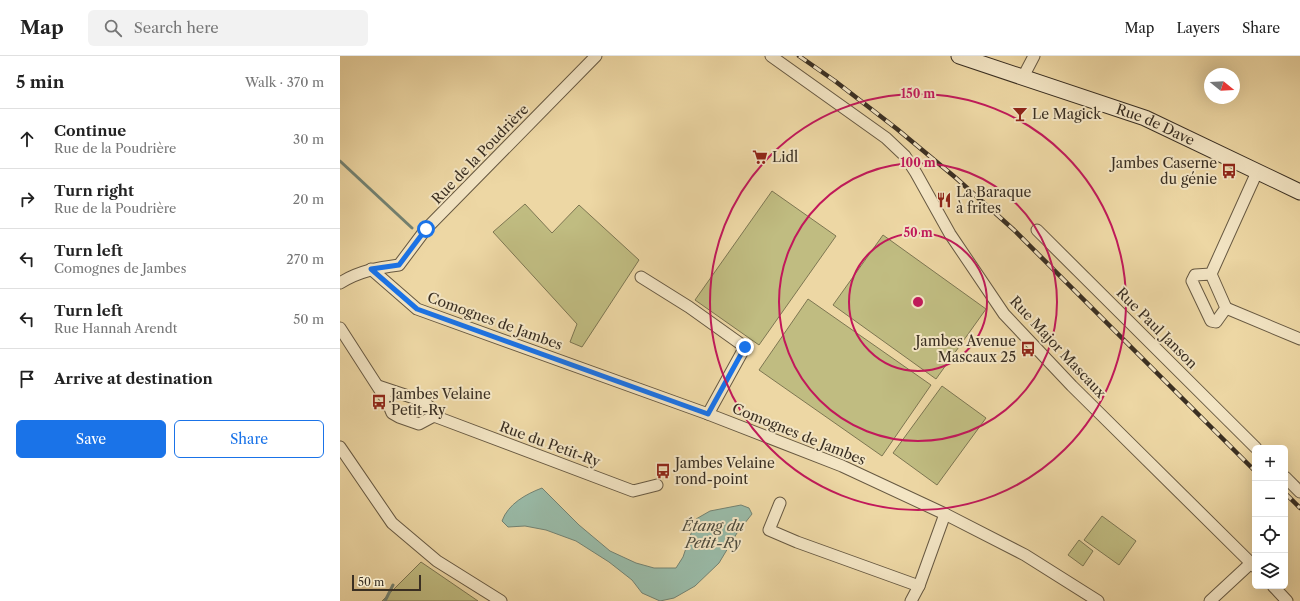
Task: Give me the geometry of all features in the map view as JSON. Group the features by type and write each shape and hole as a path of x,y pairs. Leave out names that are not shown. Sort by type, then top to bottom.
{"main road":[{"name":"Rue de Dave","path":"959,56 1145,118 1300,192"}],"street":[{"name":"Rue de la Poudrière","path":"340,283 371,269 399,265 426,229 596,56"},
{"name":"Rue Major Mascaux","path":"771,56 886,138 905,156 950,234 1004,314 1072,386 1252,564"},
{"path":"1023,77 1034,56"},
{"path":"1257,172 1211,274 1226,308 1300,338"},
{"name":"Rue Paul Janson","path":"1037,230 1253,445"},
{"name":"Comognes de Jambes","path":"371,269 417,309 708,414 842,466 945,514 1025,555 1098,601"},
{"path":"1211,274 1195,276 1192,281 1211,321 1216,322 1226,308"},
{"path":"641,277 689,307 745,347 708,414"},
{"path":"340,328 378,386 392,413 398,417 419,424 434,416"},
{"name":"Rue du Petit-Ry","path":"378,386 420,400 430,407 434,416 632,491 657,485"},
{"path":"340,447 392,523 437,561 501,601"},
{"path":"1288,480 1300,492"},
{"path":"780,503 769,530 797,542 919,586"},
{"path":"911,601 919,586 945,514"},
{"path":"1210,601 1252,566"},
{"path":"1276,589 1287,601"}],"shaded area":[{"path":"772,191 836,236 759,345 695,300"},
{"path":"525,204 552,233 579,205 639,260 582,347 570,342 577,324 493,232"},
{"path":"883,235 986,309 936,379 833,305"},
{"path":"808,299 931,385 882,456 759,370"},
{"path":"942,386 986,418 937,485 893,453"},
{"path":"1102,516 1136,541 1119,565 1084,540"},
{"path":"1079,540 1093,551 1083,566 1068,555"},
{"path":"421,562 478,601 382,601"}],"water":[{"name":"Étang du Petit-Ry","path":"542,488 579,525 610,551 636,563 654,568 676,568 683,557 696,519 710,511 741,505 749,508 752,514 737,533 719,563 695,586 674,598 660,601 642,593 632,580 609,562 576,541 546,530 525,526 508,527 502,521 505,515 518,500"}],"waterway":[{"path":"340,161 412,228"},
{"path":"385,601 393,585"}],"railway":[{"path":"799,56 835,81 897,129 956,178 1014,230 1252,468"},
{"path":"1288,496 1300,508"}],"place":[{"name":"Le Magick","path":"1020,114"},
{"name":"Lidl","path":"760,157"},
{"name":"Jambes Caserne du génie","path":"1229,171"},
{"name":"La Baraque à frites","path":"944,200"},
{"name":"Jambes Avenue Mascaux 25","path":"1028,349"},
{"name":"Jambes Velaine Petit-Ry","path":"379,402"},
{"name":"Jambes Velaine rond-point","path":"663,471"}],"route":[{"path":"426,229 399,265 371,269 417,309 708,414 745,347"}]}
